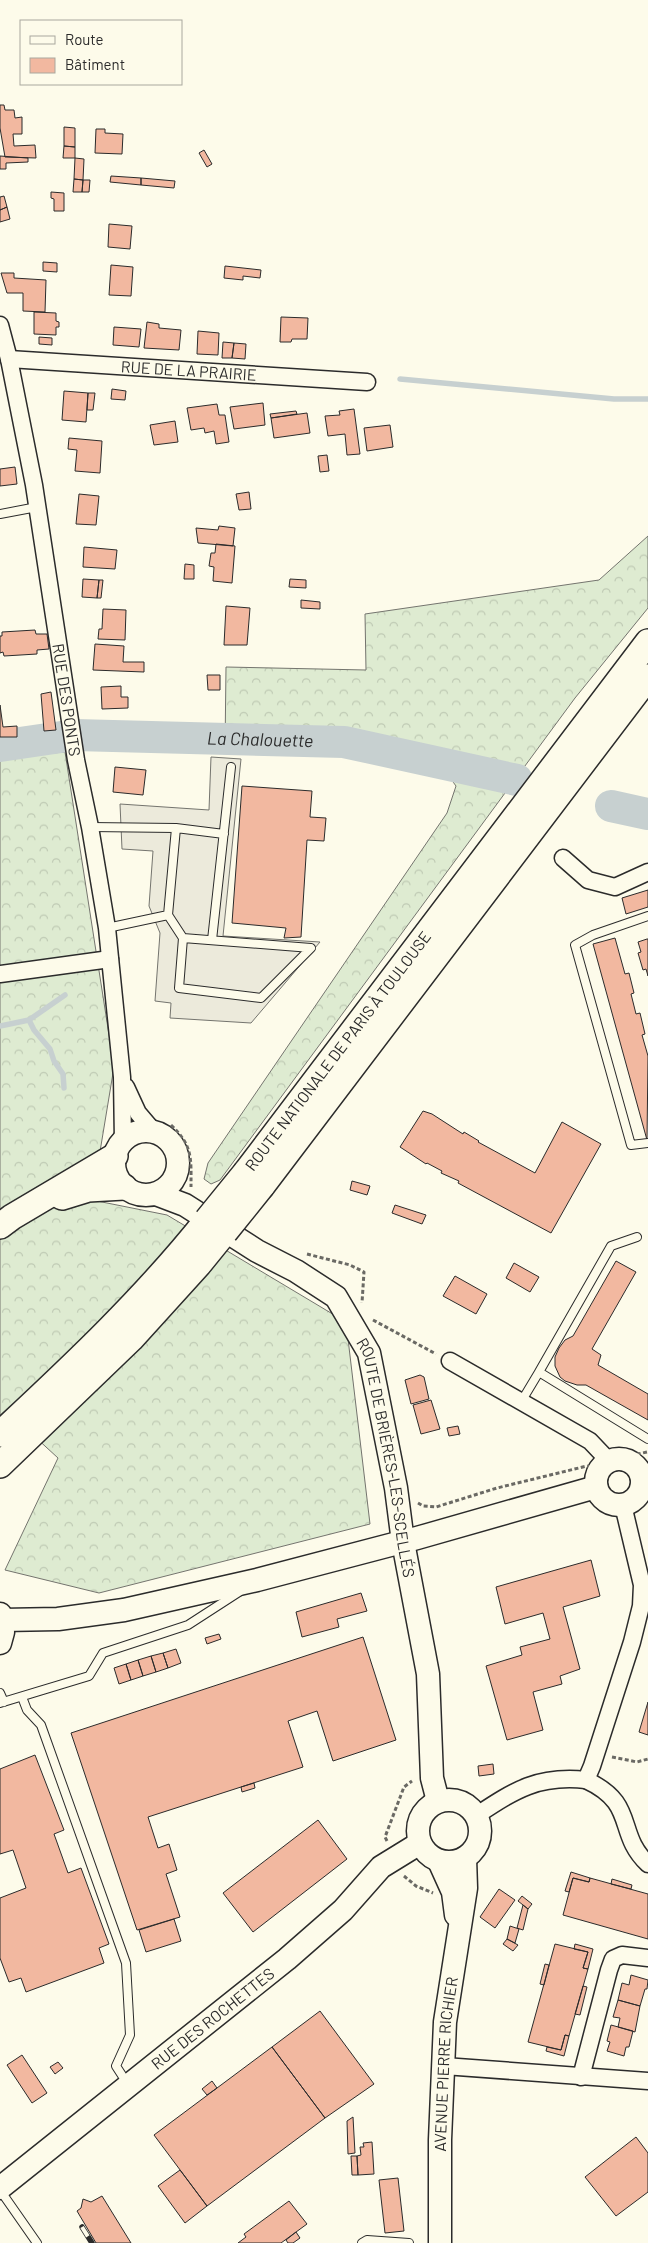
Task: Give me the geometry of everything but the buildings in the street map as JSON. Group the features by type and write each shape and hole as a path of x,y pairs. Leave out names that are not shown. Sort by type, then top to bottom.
{"main road":[{"name":"ROUTE NATIONALE DE PARIS À TOULOUSE","path":"254,1179 648,642"},
{"name":"ROUTE NATIONALE DE PARIS À TOULOUSE","path":"2,1467 132,1340 191,1258 648,677"},
{"path":"0,1226 119,1149"},
{"path":"35,1204 88,1189 124,1187"},
{"name":"ROUTE NATIONALE DE PARIS À TOULOUSE","path":"0,1434 112,1328 191,1258"}],"street":[{"name":"RUE DES PONTS","path":"0,326 9,359 37,507 70,724 107,928 122,1077 119,1149"},
{"name":"RUE DE LA PRAIRIE","path":"9,359 368,382"},
{"path":"563,858 588,880 615,886 648,872"},
{"path":"0,974 110,960"},
{"name":"RUE DES PONTS","path":"122,1077 138,1113 162,1128"},
{"path":"162,1128 165,1137 177,1155 176,1176 164,1190 156,1194 139,1194 124,1187 116,1173 119,1149 138,1132 162,1128"},
{"path":"176,1176 190,1199"},
{"name":"ROUTE DE BRIÈRES-LES-SCELLÉS","path":"156,1194 190,1199 257,1251 296,1271 336,1297 368,1352 396,1488 428,1674 432,1778 438,1801"},
{"path":"450,1361 590,1440 604,1469 598,1493 607,1502 641,1481"},
{"path":"0,1643 3,1632 1,1617 58,1619 115,1611 257,1580 404,1542 624,1460 641,1481 641,1606 597,1754 586,1780"},
{"path":"476,1815 523,1787 565,1778 586,1780 613,1797 621,1808 632,1844 638,1854 648,1864"},
{"path":"438,1801 460,1801 468,1805 476,1815 481,1828 480,1837 472,1853 465,1858 448,1862 439,1861 431,1856 420,1842 418,1825 427,1809 438,1801"},
{"name":"RUE DES ROCHETTES","path":"0,2189 128,2084 287,1959 343,1910 381,1867 420,1842"},
{"name":"AVENUE PIERRE RICHIER","path":"440,2243 440,2140 446,2022 466,1888 465,1858"},
{"path":"439,1861 452,1892 457,1939"},
{"path":"582,2078 608,1970 613,1959 622,1956 648,1958"},
{"path":"444,2066 582,2078 648,2081"}],"lane":[{"path":"0,514 37,507"},
{"path":"212,940 231,767"},
{"path":"90,827 176,828 224,834"},
{"path":"176,828 168,915 183,938 179,988 261,998 311,948 183,938"},
{"path":"107,928 168,915"},
{"path":"648,916 593,935 575,945 631,1145 648,1143"},
{"path":"520,1402 611,1246 637,1236"},
{"path":"539,1372 648,1439"},
{"path":"0,1693 2,1703 89,1676 103,1653 188,1625 257,1580"},
{"path":"22,1697 27,1710 41,1725 126,1963 130,2036 116,2066 128,2084"},
{"path":"0,2189 38,2243"},
{"path":"365,2242 409,2243"}],"path":[{"path":"162,1128 182,1136 188,1146 192,1157 190,1199"},
{"path":"368,1318 450,1361"},
{"path":"416,1502 423,1506 436,1507 497,1488 587,1466 604,1469 641,1481"},
{"path":"597,1754 637,1762 648,1759"}],"green space":[{"path":"648,536 648,608 575,698 220,1180 211,1184 204,1179 208,1163 447,813 456,786 427,746 225,750 226,667 366,670 365,614 599,580"},
{"path":"65,752 114,1067 92,1200 167,1215 346,1322 370,1524 99,1593 5,1570 58,1458 9,1413 0,1420 0,757"}],"shaded area":[{"path":"211,757 241,759 223,936 320,942 251,1023 170,1018 171,1003 155,1001 160,933 149,906 153,851 122,849 120,804 209,810"}],"waterway":[{"path":"400,379 614,399 648,399"},
{"name":"La Chalouette","path":"0,746 75,735 344,742 517,780"},
{"name":"La Chalouette","path":"611,806 648,814"},
{"path":"0,1026 29,1020 65,995"},
{"path":"29,1020 34,1030 50,1049 54,1061 63,1074 64,1088"}],"railway":[{"path":"82,2227 92,2243"}]}
